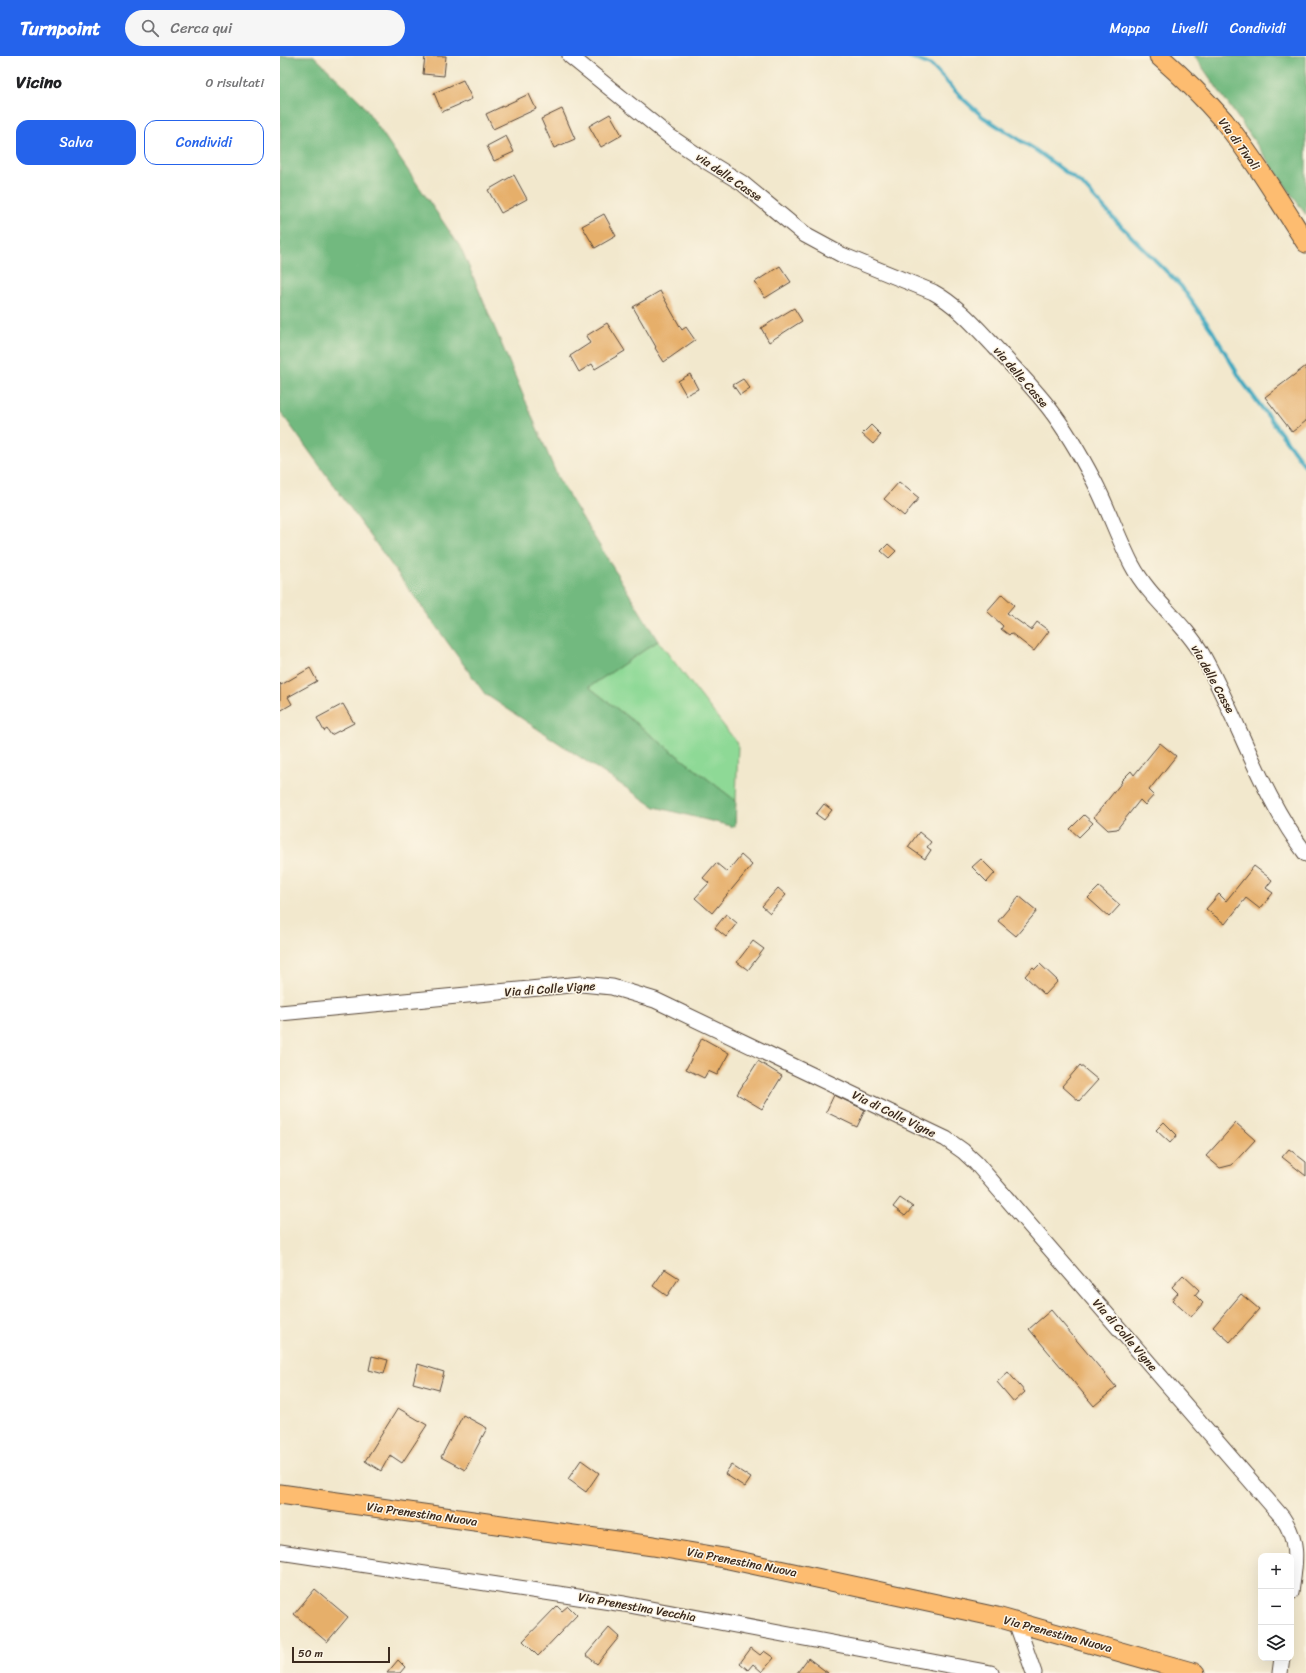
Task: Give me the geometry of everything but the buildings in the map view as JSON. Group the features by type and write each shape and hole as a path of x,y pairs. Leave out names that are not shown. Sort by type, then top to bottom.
{"main road":[{"name":"Via di Tivoli","path":"1159,56 1194,88 1224,121 1256,165 1306,243"},
{"name":"Via Prenestina Nuova","path":"280,1494 698,1553 1016,1622 1195,1673"}],"street":[{"name":"via delle Casse","path":"570,56 669,136 742,183 805,235 838,253 933,292 946,300 974,325 1030,386 1057,420 1084,462 1104,502 1129,559 1142,582 1190,637 1201,653 1228,704 1277,810 1289,831 1306,854"},
{"name":"Via di Colle Vigne","path":"280,1013 580,984 612,987 632,991 656,1000 955,1145 976,1163 1282,1517 1300,1547 1295,1563 1291,1589"},
{"name":"Via Prenestina Vecchia","path":"280,1552 624,1604 992,1673"},
{"path":"1016,1622 1034,1673"},
{"path":"1280,1673 1282,1661"}],"green space":[{"path":"280,56 314,56 361,102 461,248 558,478 658,641 589,687 736,801 735,827 655,807 485,694 280,411"},
{"path":"1194,56 1306,56 1306,215 1196,58"},
{"path":"658,641 738,744 736,801 589,687"}],"waterway":[{"path":"908,56 932,66 962,98 983,117 1034,149 1082,184 1116,221 1181,286 1213,332 1242,381 1306,467"}]}
